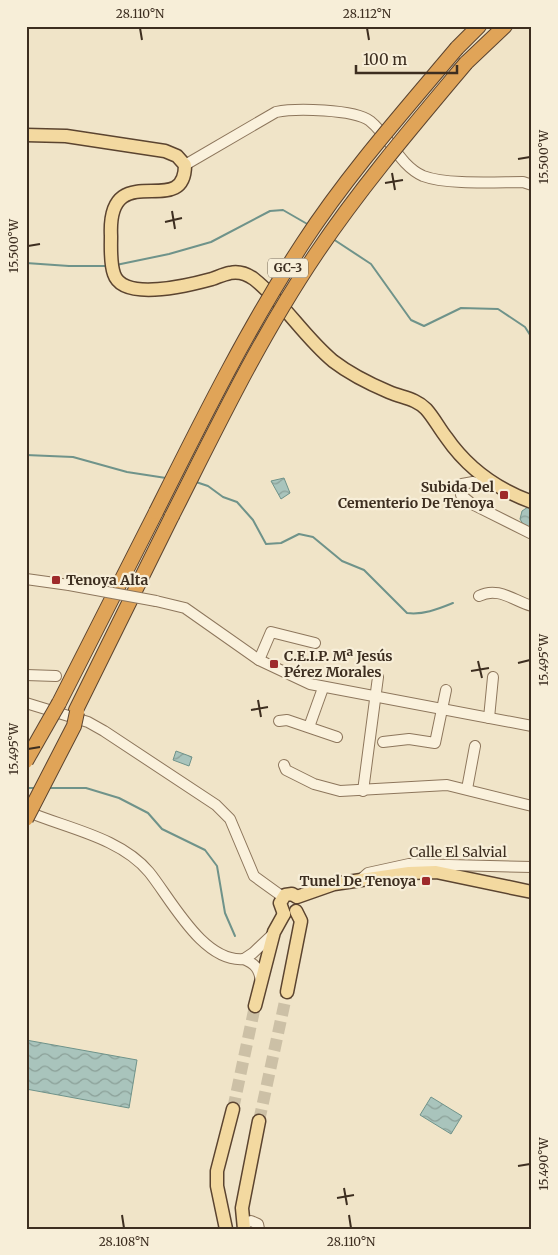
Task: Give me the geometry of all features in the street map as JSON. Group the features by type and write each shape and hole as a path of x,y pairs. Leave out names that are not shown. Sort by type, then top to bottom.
{"highway":[{"name":"GC-3","path":"28,757 59,703 234,357 303,243 377,143 457,48 479,26"},
{"name":"GC-3","path":"26,804 76,709 246,368 316,254 389,154 466,64 505,26"},
{"path":"26,818 74,726 76,709"}],"main road":[{"path":"26,135 66,136 165,151 177,156 184,165 185,176 178,186 165,192 137,191 127,193 118,200 112,212 113,273 117,282 124,287 141,290 188,285 229,273 243,272 270,293 316,346 334,362 364,381 392,394 410,398 426,409 459,454 475,472 490,482 532,502"},
{"path":"297,897 334,884 409,873 436,872 532,892"},
{"path":"255,1006 274,932 290,912 299,906 297,897 292,894 283,897 281,906 290,912 301,921 287,992"},
{"path":"226,1229 217,1186 217,1171 233,1109"},
{"path":"244,1226 242,1208 259,1120"}],"street":[{"path":"184,165 276,112 293,108 358,116 369,121 408,167 424,176 446,180 523,182 532,185"},
{"path":"490,482 483,485 473,482 462,484 461,495 472,504 532,534"},
{"path":"26,579 69,585 185,608 259,660 287,674 323,688 532,726"},
{"path":"480,596 486,592 503,593 532,606"},
{"path":"259,660 271,632 315,643"},
{"path":"26,675 56,676"},
{"path":"363,791 378,677"},
{"path":"489,718 493,677"},
{"path":"310,727 323,688"},
{"path":"383,742 409,739 434,742 446,690"},
{"path":"26,703 96,726 216,805 230,819 254,876 283,897"},
{"path":"279,721 287,720 337,737"},
{"path":"467,790 475,746"},
{"path":"284,765 286,770 314,784 340,791 447,785 532,806"},
{"path":"26,810 107,842 128,854 148,871 167,898 204,942 227,958 244,959 254,963 259,971 261,981"},
{"name":"Calle El Salvial","path":"359,881 368,873 409,864 532,867"},
{"path":"244,959 253,953 274,932"},
{"path":"244,1226 252,1221 258,1224 259,1229"}],"water":[{"path":"284,478 290,493 281,499 271,481"},
{"path":"532,507 532,528 524,526 520,519 522,511"},
{"path":"176,751 192,757 189,766 173,760"},
{"path":"26,1040 137,1060 129,1108 26,1089"},
{"path":"431,1097 462,1116 451,1134 420,1115"}],"waterway":[{"path":"116,265 169,254 211,242 270,211 283,210 309,225"},
{"path":"333,239 371,264 411,320 424,326 461,308 498,309 525,327 532,338"},
{"path":"26,263 106,266"},
{"path":"26,455 73,457 127,472 166,478"},
{"path":"196,482 208,486 223,497 237,502 253,520 266,544 281,543 299,534 313,537 342,561 364,570 407,613 425,612 453,603"},
{"path":"26,788 36,788"},
{"path":"49,788 86,788 119,798 148,813 162,829 205,850 217,866 225,913 235,936"}],"tunnel":[{"path":"259,1121 287,992"},
{"path":"233,1109 255,1006"}],"place":[{"name":"Subida Del Cementerio De Tenoya","path":"504,495"},
{"name":"Tenoya Alta","path":"56,580"},
{"name":"C.E.I.P. Mª Jesús Pérez Morales","path":"274,664"},
{"name":"Tunel De Tenoya","path":"426,881"}]}
